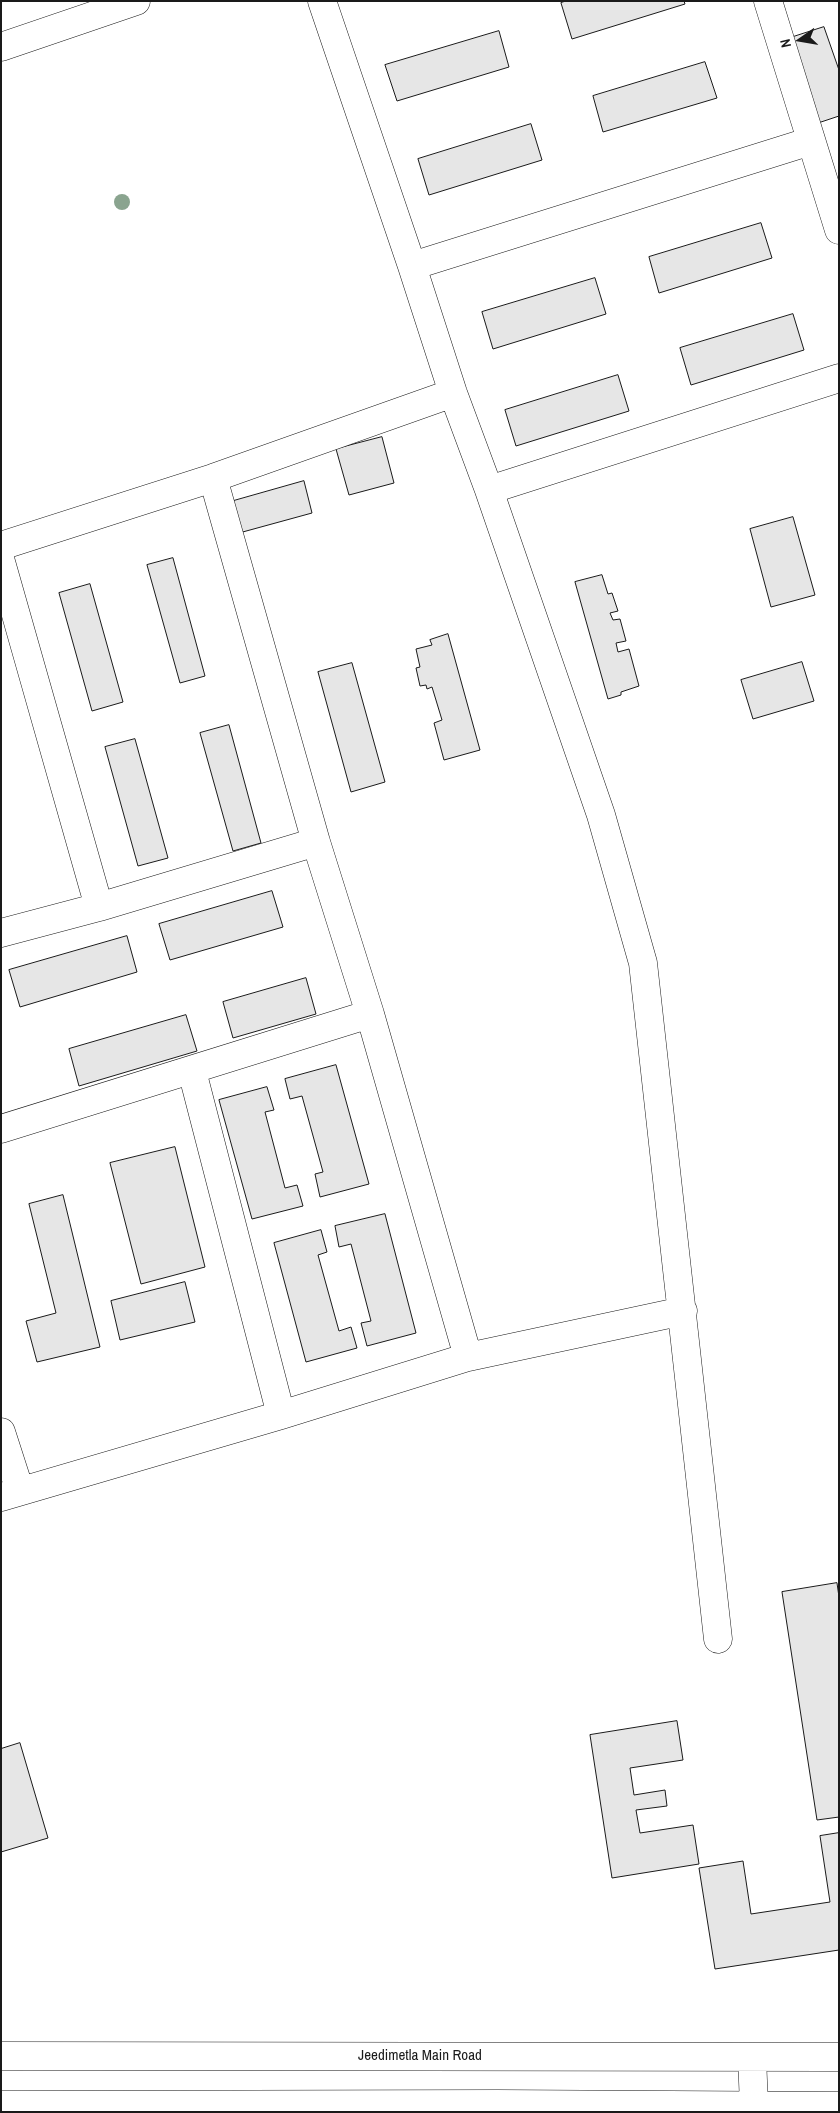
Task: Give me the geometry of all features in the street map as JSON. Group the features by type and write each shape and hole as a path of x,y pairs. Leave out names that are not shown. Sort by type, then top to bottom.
{"main road":[{"path":"1,47 136,1"},
{"path":"322,1 453,393 489,490 601,815 643,963 718,1639"},
{"path":"768,1 839,230"},
{"path":"412,266 811,141"},
{"path":"489,490 839,378"},
{"path":"1,546 213,478 453,393"},
{"path":"213,478 316,842 370,1014 468,1357"},
{"path":"1,562 99,907"},
{"path":"1,933 99,907 316,842"},
{"path":"1,1129 370,1014"},
{"path":"192,1070 281,1415"},
{"path":"1,1432 11,1494 281,1415 468,1357 683,1311"},
{"name":"Jeedimetla Main Road","path":"1,2056 839,2057"},
{"path":"752,2057 768,2108"},
{"path":"1,2105 485,2108 768,2108 839,2106"}],"building":[{"path":"566,1 684,1 685,4 572,39 561,3"},
{"path":"824,27 839,70 839,116 818,123 790,38"},
{"path":"499,31 509,67 397,101 385,65"},
{"path":"705,62 717,98 603,132 593,96"},
{"path":"531,124 542,160 429,195 418,159"},
{"path":"761,223 772,258 659,293 649,257"},
{"path":"595,278 606,314 493,349 482,312"},
{"path":"793,314 804,350 691,385 680,348"},
{"path":"618,375 629,411 516,446 505,410"},
{"path":"382,437 394,483 349,495 336,449"},
{"path":"304,481 312,513 239,533 230,502"},
{"path":"793,517 815,595 771,607 750,529"},
{"path":"173,558 205,676 180,683 147,565"},
{"path":"602,575 608,594 612,593 618,611 610,613 613,620 620,619 626,641 616,643 618,652 629,649 639,686 608,699 575,582"},
{"path":"90,584 123,702 92,711 59,593"},
{"path":"448,634 480,750 444,760 434,723 442,720 432,687 427,689 426,685 420,686 416,668 420,667 416,649 432,645 430,640"},
{"path":"802,662 814,701 753,719 741,680"},
{"path":"352,663 385,782 351,792 318,672"},
{"path":"229,725 261,843 233,851 200,733"},
{"path":"135,739 168,858 138,866 105,747"},
{"path":"272,891 283,927 170,960 159,924"},
{"path":"127,936 137,972 20,1007 9,970"},
{"path":"306,978 316,1014 233,1038 223,1002"},
{"path":"186,1015 197,1051 79,1086 69,1049"},
{"path":"336,1065 369,1184 320,1197 315,1174 323,1172 302,1096 290,1099 285,1079"},
{"path":"267,1087 274,1110 265,1112 285,1188 297,1185 303,1206 252,1219 219,1100"},
{"path":"175,1147 205,1267 141,1284 110,1163"},
{"path":"63,1195 100,1347 37,1362 26,1321 56,1313 29,1204"},
{"path":"385,1214 416,1333 367,1346 361,1323 371,1321 351,1244 339,1247 335,1226"},
{"path":"321,1230 327,1252 318,1255 339,1331 351,1327 357,1348 306,1362 274,1243"},
{"path":"185,1282 195,1322 120,1340 111,1301"},
{"path":"837,1583 839,1597 839,1817 817,1820 782,1592"},
{"path":"677,1721 683,1760 630,1768 634,1795 665,1790 667,1806 636,1810 640,1833 693,1825 699,1864 612,1878 590,1735"},
{"path":"20,1743 48,1838 1,1852 1,1749"},
{"path":"839,1833 839,1950 715,1969 699,1868 743,1861 751,1914 830,1902 820,1836"}]}
